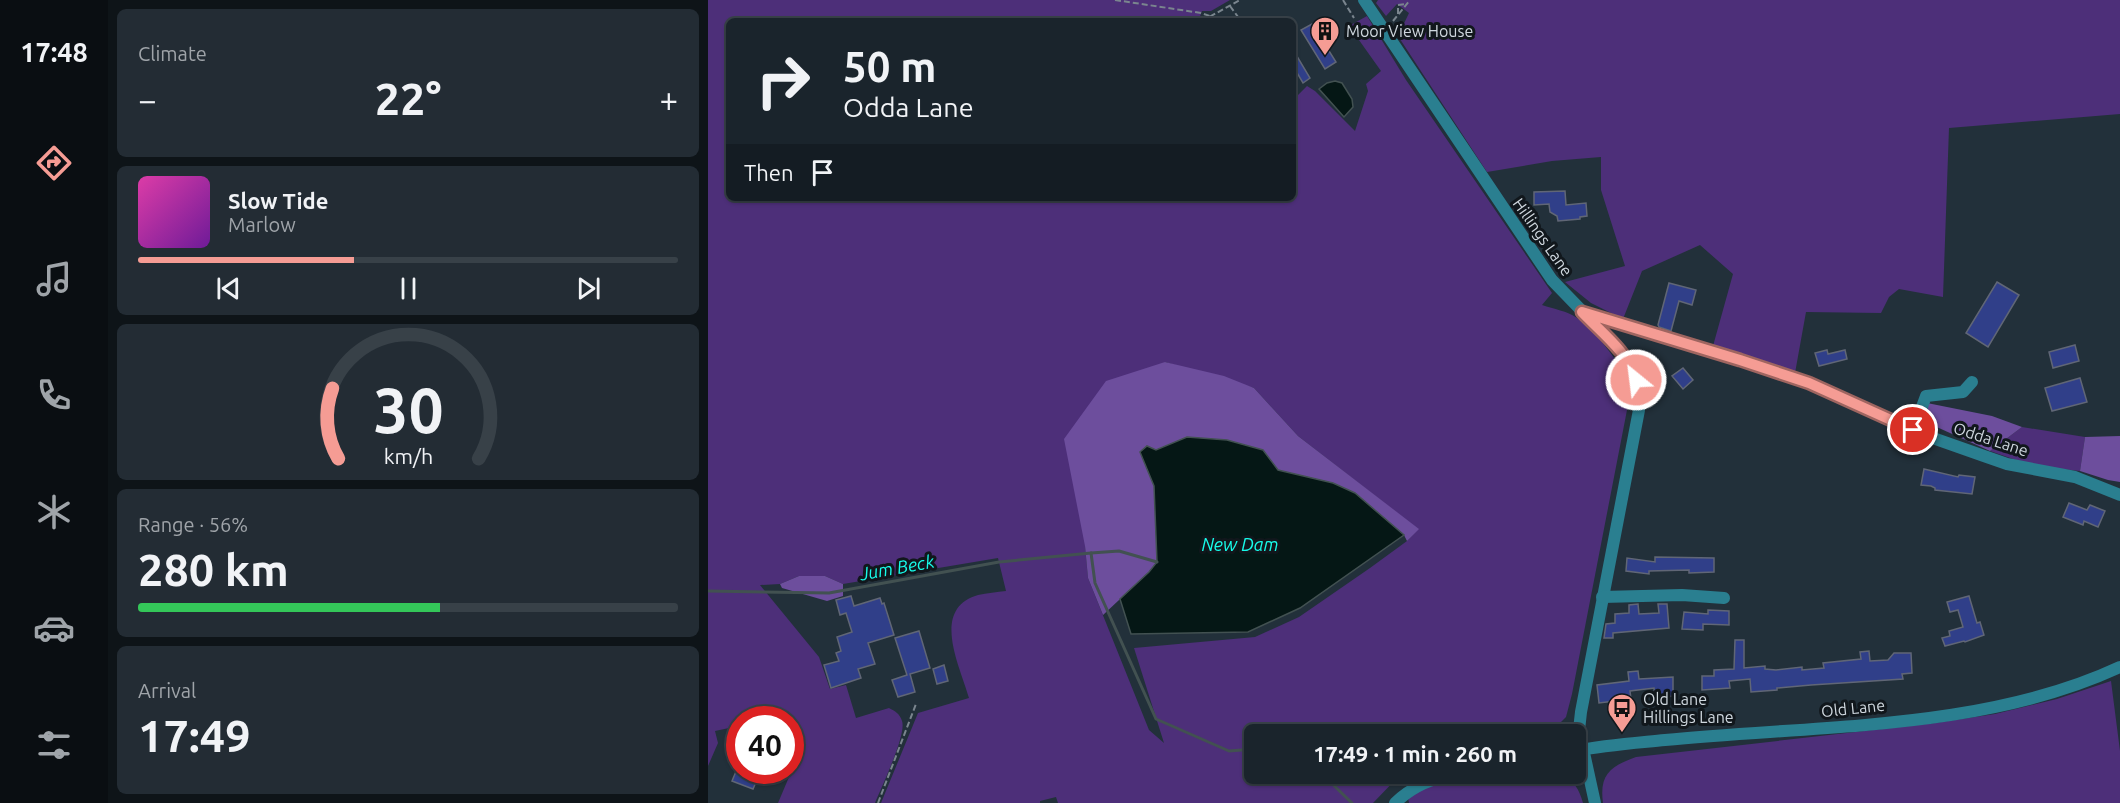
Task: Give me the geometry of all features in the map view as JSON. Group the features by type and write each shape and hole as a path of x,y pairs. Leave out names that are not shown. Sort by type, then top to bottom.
{"street":[{"name":"Hillings Lane","path":"1364,0 1552,280 1610,340 1633,368 1639,392 1639,410 1580,724"},
{"name":"Odda Lane","path":"1582,312 1809,383 1913,430 2007,464 2074,477 2120,495"},
{"path":"1913,430 1926,396 1963,392 1972,382"},
{"path":"1602,597 1682,595 1724,598"},
{"name":"Old Lane","path":"1586,749 1709,736 1818,729 1920,718 2008,705 2066,690 2120,667"},
{"name":"Hillings Lane","path":"1586,773 1595,803"},
{"path":"1395,803 1420,784"}],"path":[{"path":"1115,0 1210,16"},
{"path":"1207,18 1240,0"},
{"path":"1343,0 1354,18"},
{"path":"1384,31 1410,0"},
{"path":"1398,14 1398,5 1407,4"},
{"path":"1230,6 1239,18"},
{"path":"878,803 916,704"}],"shaded area":[{"path":"708,0 1230,0 1211,11 1202,11 1199,18 726,18 726,201 1296,201 1296,97 1307,86 1315,91 1355,131 1368,91 1366,84 1381,71 1349,26 1367,16 1406,80 1552,293 1542,305 1569,314 1584,323 1607,348 1631,383 1572,694 1566,717 1559,724 1244,724 1244,784 1391,784 1373,803 1058,803 1056,797 1040,801 1040,803 881,803 918,713 969,698 955,655 952,625 955,612 963,602 978,595 1006,591 998,558 843,584 825,576 799,576 780,584 760,585 819,657 830,689 846,685 856,718 889,708 901,719 903,728 901,737 875,803 778,803 786,784 804,784 804,706 726,706 726,729 715,731 718,743 708,766","holes":["1165,362 1254,388 1298,436 1418,529 1407,541 1299,617 1255,637 1134,648 1164,743 1149,730 1088,578 1085,546"]},
{"path":"1378,0 2120,0 2120,114 1949,128 1943,297 1899,289 1889,297 1881,313 1806,312 1795,373 1713,346 1733,274 1700,245 1642,271 1623,319 1591,303 1565,282 1625,266 1601,190 1601,157 1552,161 1487,172 1398,36 1409,13 1397,4 1386,16 1376,3"},
{"path":"1165,362 1224,376 1254,388 1298,436 1419,529 1407,541 1404,535 1355,493 1333,483 1278,470 1187,437 1156,450 1157,562 1103,615 1088,578 1085,546 1064,439 1106,381"},
{"path":"1927,403 1992,416 2022,427 1990,451 1930,424"},
{"path":"2022,427 2085,437 2080,471 2033,466 1990,451"},
{"path":"2120,436 2120,482 2080,471 2085,437"},
{"path":"799,576 825,576 843,584 843,596 827,601 782,588 780,584"},
{"path":"2111,681 2120,751 2120,803 1603,803 1603,785 1609,772 1636,757 1935,723 1995,714 2057,699"},
{"path":"1442,784 1573,784 1580,793 1583,803 1409,803 1408,798 1422,788"}],"water":[{"path":"1335,81 1342,83 1352,99 1353,107 1344,117 1319,89"},
{"name":"New Dam","path":"1187,437 1227,440 1263,450 1278,470 1333,483 1355,493 1404,535 1300,608 1248,632 1131,634 1120,599 1157,562 1154,486 1140,452 1147,446 1156,450"}],"building":[{"path":"1312,24 1336,62 1325,69 1301,30"},
{"path":"1296,55 1310,78 1303,83 1296,71"},
{"path":"1565,191 1566,205 1586,203 1587,216 1558,221 1557,216 1550,212 1549,204 1534,205 1534,192"},
{"path":"1997,282 2019,295 1988,347 1966,333"},
{"path":"1669,283 1696,290 1692,305 1679,301 1671,331 1658,325"},
{"path":"2075,345 2079,361 2053,368 2049,352"},
{"path":"1827,350 1828,354 1845,350 1847,359 1819,366 1815,353"},
{"path":"1683,368 1693,380 1683,389 1672,376"},
{"path":"2080,378 2087,402 2052,411 2045,388"},
{"path":"1924,469 1958,477 1959,475 1975,477 1972,494 1935,490 1931,486 1921,485"},
{"path":"2069,503 2087,510 2090,505 2105,511 2098,527 2084,521 2083,525 2063,517"},
{"path":"1655,557 1714,558 1714,572 1649,571 1649,574 1626,571 1627,558 1655,562"},
{"path":"851,596 854,606 880,598 882,604 884,603 894,635 868,643 875,664 858,669 861,678 831,688 824,665 839,661 836,653 841,651 837,637 852,632 846,613 840,615 836,600"},
{"path":"1969,596 1977,623 1980,622 1984,635 1945,646 1942,638 1950,636 1949,631 1963,627 1958,610 1950,612 1947,602"},
{"path":"1638,604 1639,614 1659,613 1658,604 1667,604 1669,628 1613,633 1613,638 1604,638 1606,624 1615,623 1615,614 1629,613 1629,605"},
{"path":"1708,610 1729,611 1729,625 1703,624 1703,630 1682,629 1684,612 1708,614"},
{"path":"919,631 930,668 910,674 915,692 898,697 892,680 907,675 895,638"},
{"path":"1735,640 1744,640 1744,668 1765,666 1765,669 1776,670 1802,667 1802,670 1824,668 1823,663 1861,659 1860,652 1869,651 1870,661 1888,660 1894,653 1911,653 1912,673 1902,674 1903,679 1811,685 1751,692 1750,679 1729,681 1730,688 1702,690 1702,676 1714,676 1714,670 1734,669"},
{"path":"944,665 948,681 937,684 933,669"},
{"path":"1638,671 1639,679 1673,677 1673,696 1655,698 1654,688 1630,691 1631,699 1599,703 1597,685 1629,681 1628,672"},
{"path":"740,784 755,784 753,789"}],"waterway":[{"name":"Jum Beck","path":"708,591 829,593 999,562 1119,551 1157,562"},
{"name":"Jum Beck","path":"1091,553 1095,583 1156,719 1229,751 1244,750"},
{"name":"Jum Beck","path":"1332,784 1352,803"}],"place":[{"name":"Moor View House","path":"1325,56"},
{"name":"Old Lane Hillings Lane","path":"1622,734"}],"route":[{"path":"1636,380 1633,368 1610,340 1582,312 1809,383 1913,430"}]}
